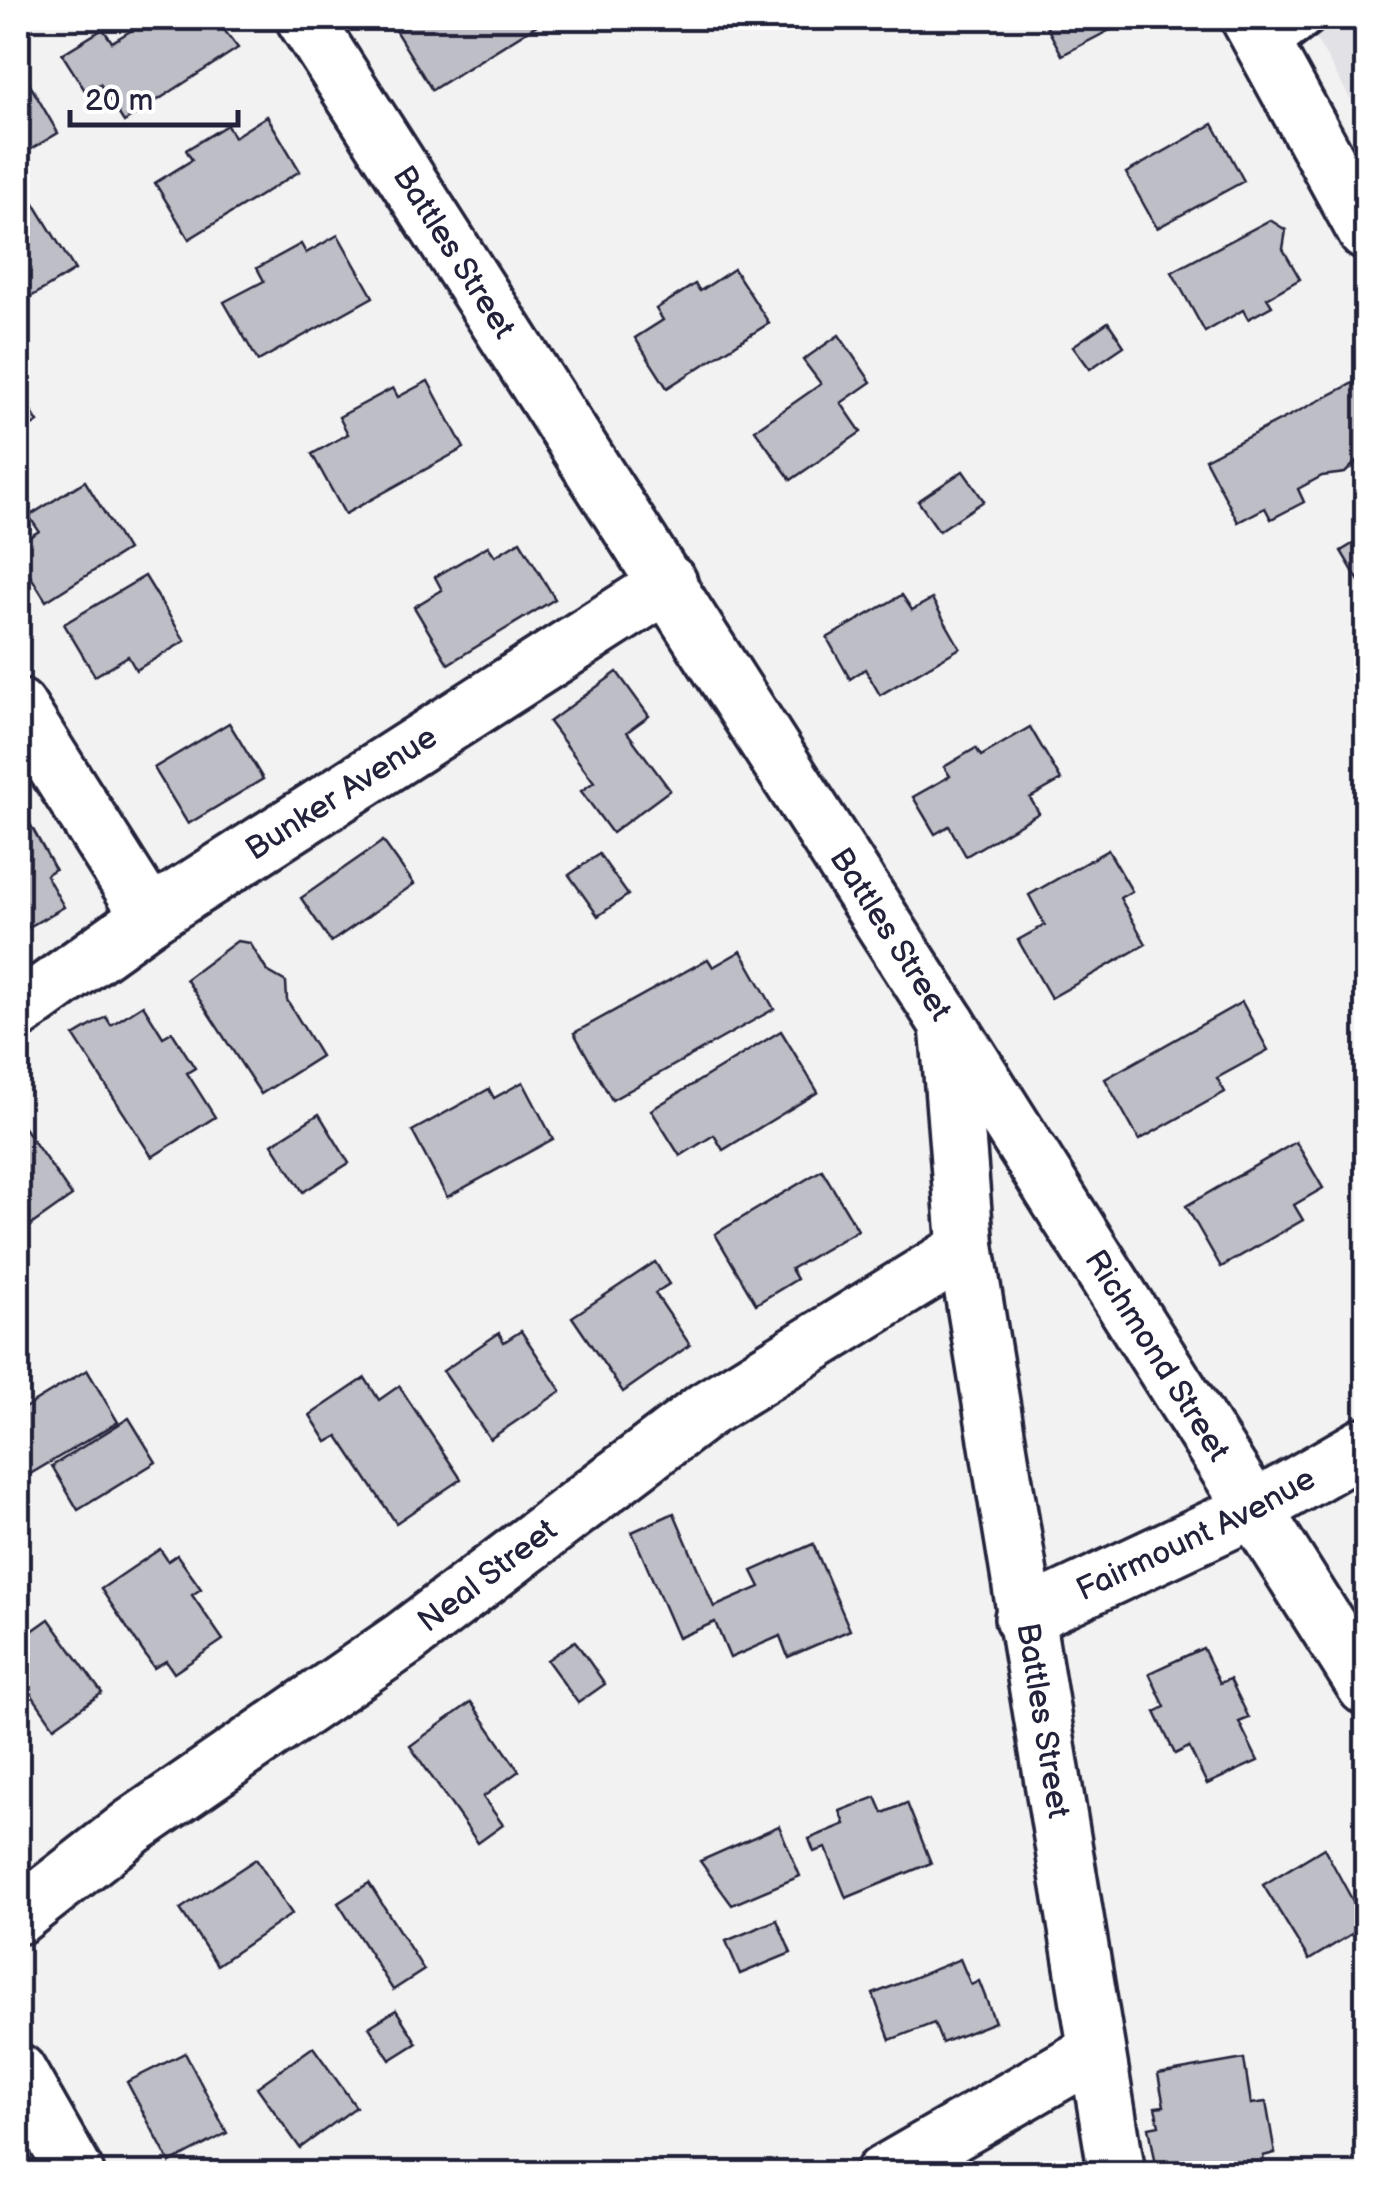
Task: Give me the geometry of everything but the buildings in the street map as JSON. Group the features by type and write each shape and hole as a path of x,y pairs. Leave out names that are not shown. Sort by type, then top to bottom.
{"street":[{"name":"Battles Street","path":"304,18 948,1024 966,1250 1023,1618 1117,2174"},
{"path":"1275,28 1366,232"},
{"name":"Bunker Avenue","path":"18,1011 150,916 669,583"},
{"path":"18,707 150,916"},
{"name":"Richmond Street","path":"948,1024 1366,1687"},
{"name":"Neal Street","path":"18,1916 133,1826 404,1639 707,1409 966,1250"},
{"name":"Fairmount Avenue","path":"1023,1618 1255,1509 1366,1445"},
{"path":"883,2174 1096,2051"},
{"path":"18,2072 76,2174"}],"shaded area":[{"path":"1304,18 1366,18 1366,104 1358,112"}]}
